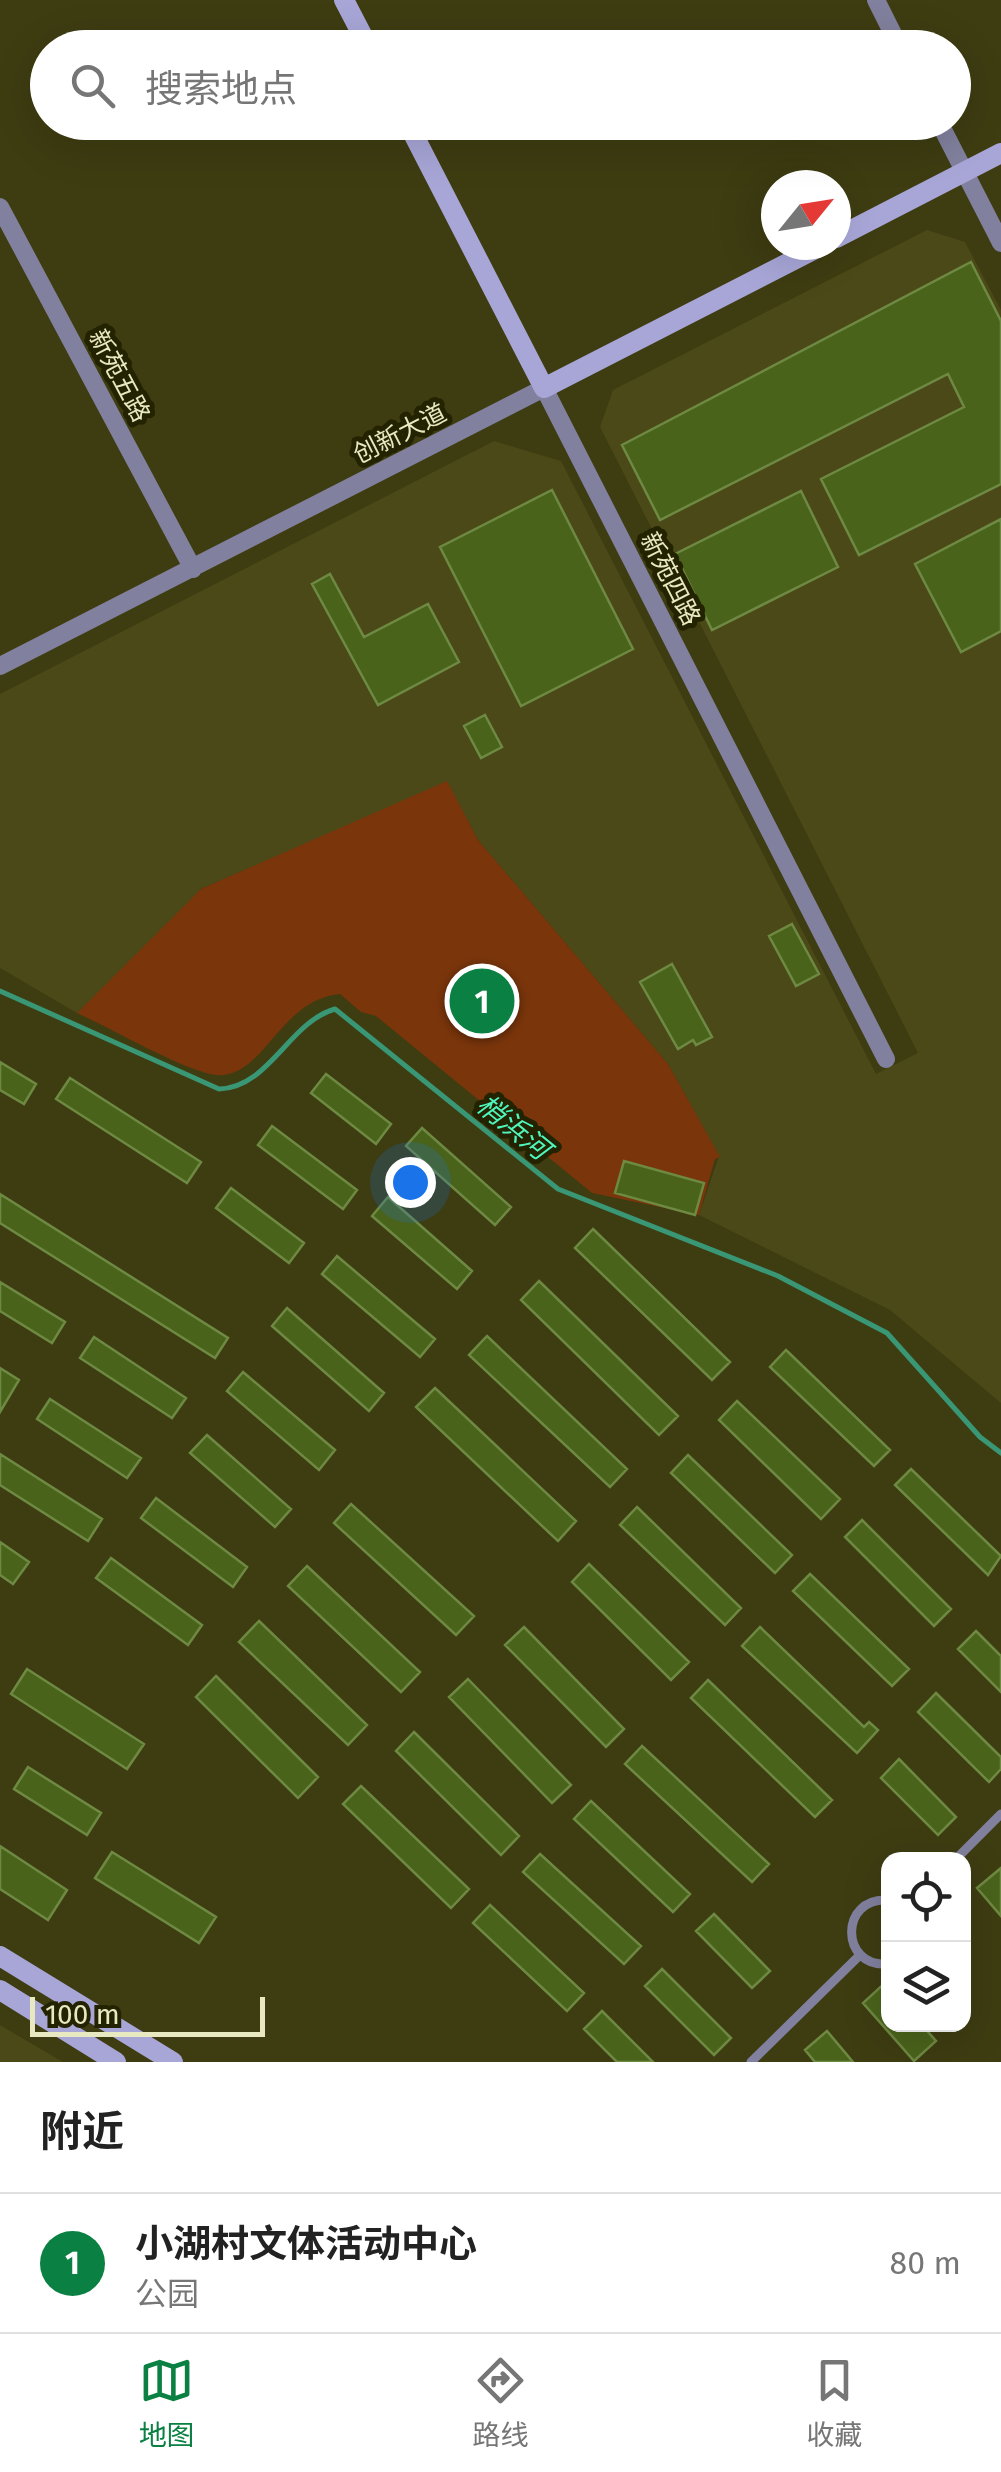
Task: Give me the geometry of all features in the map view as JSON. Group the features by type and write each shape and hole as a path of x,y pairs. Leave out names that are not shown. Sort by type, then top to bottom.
{"street":[{"path":"344,0 360,30"},
{"path":"876,0 891,30"},
{"name":"新苑四路","path":"416,140 886,1060"},
{"path":"948,140 1001,243"},
{"path":"851,230 1001,154"},
{"name":"新苑五路","path":"0,206 193,569"},
{"name":"创新大道","path":"0,666 793,260"},
{"path":"0,1956 173,2062"},
{"path":"0,1990 116,2062"}],"lane":[{"path":"963,1852 1001,1814"},
{"path":"881,1900 874,1900 856,1913 850,1935 860,1955 881,1962"},
{"path":"752,2062 860,1955"}],"shaded area":[{"path":"927,230 965,242 1001,310 1001,1403 890,1310 699,1215 719,1156 668,1064 478,840 447,782 201,889 77,1013 0,968 0,694 494,441 561,461 876,1074 918,1053 600,427 613,390"},
{"path":"447,781 478,840 668,1064 720,1157 715,1159 699,1215 592,1193 376,1016 361,1012 340,994 318,1000 300,1011 258,1056 228,1074 210,1074 180,1063 77,1013 201,889"},
{"path":"0,2025 63,2062 0,2062"}],"building":[{"path":"971,262 1001,321 1001,484 859,555 821,479 964,407 948,374 660,520 622,445"},
{"path":"552,490 633,649 521,706 440,547"},
{"path":"801,491 838,567 712,630 675,554"},
{"path":"1001,519 1001,631 961,652 915,564"},
{"path":"330,574 364,637 428,604 459,662 378,705 312,584"},
{"path":"485,715 502,747 481,758 464,726"},
{"path":"792,924 819,974 796,986 769,936"},
{"path":"672,964 712,1037 696,1045 693,1040 678,1049 640,982"},
{"path":"0,1062 36,1084 24,1104 0,1090"},
{"path":"326,1074 391,1124 376,1144 311,1093"},
{"path":"70,1078 201,1162 187,1183 56,1099"},
{"path":"272,1126 357,1190 343,1209 258,1145"},
{"path":"422,1128 511,1207 495,1225 406,1146"},
{"path":"624,1161 704,1183 695,1215 615,1193"},
{"path":"231,1188 304,1243 289,1263 216,1208"},
{"path":"0,1194 228,1338 215,1358 0,1223"},
{"path":"388,1197 472,1271 457,1289 372,1216"},
{"path":"593,1229 730,1362 712,1380 575,1248"},
{"path":"337,1256 435,1339 420,1357 322,1274"},
{"path":"539,1281 678,1416 659,1435 521,1300"},
{"path":"0,1282 65,1322 52,1343 0,1311"},
{"path":"287,1308 384,1393 369,1411 272,1326"},
{"path":"487,1336 627,1469 610,1487 469,1355"},
{"path":"94,1337 186,1398 172,1418 80,1358"},
{"path":"786,1350 890,1450 874,1466 770,1367"},
{"path":"0,1368 19,1380 0,1412"},
{"path":"243,1372 335,1450 319,1470 227,1391"},
{"path":"435,1388 576,1521 558,1541 416,1407"},
{"path":"50,1399 141,1458 127,1478 37,1419"},
{"path":"737,1401 840,1499 821,1519 719,1420"},
{"path":"207,1435 291,1509 275,1527 190,1453"},
{"path":"0,1454 102,1519 88,1541 0,1485"},
{"path":"688,1455 792,1555 775,1573 671,1473"},
{"path":"911,1469 1001,1556 988,1575 895,1485"},
{"path":"156,1498 247,1567 233,1587 141,1518"},
{"path":"351,1504 474,1616 456,1635 334,1523"},
{"path":"637,1507 741,1608 725,1625 620,1525"},
{"path":"862,1520 951,1609 934,1626 845,1537"},
{"path":"0,1542 29,1562 13,1584 0,1575"},
{"path":"111,1558 202,1625 188,1645 96,1578"},
{"path":"589,1564 689,1662 671,1680 572,1582"},
{"path":"307,1566 420,1672 401,1692 288,1586"},
{"path":"810,1574 909,1669 892,1686 793,1591"},
{"path":"259,1621 367,1725 348,1745 239,1642"},
{"path":"524,1627 624,1729 606,1747 505,1645"},
{"path":"760,1627 864,1727 869,1722 878,1730 857,1753 742,1646"},
{"path":"976,1631 1001,1656 1001,1692 958,1649"},
{"path":"27,1669 144,1744 127,1769 11,1694"},
{"path":"216,1676 318,1777 298,1798 196,1697"},
{"path":"468,1679 571,1785 552,1803 449,1697"},
{"path":"708,1680 832,1800 815,1817 691,1698"},
{"path":"936,1693 1001,1757 1001,1769 989,1782 918,1712"},
{"path":"414,1732 519,1836 501,1855 396,1751"},
{"path":"642,1746 769,1864 752,1882 625,1764"},
{"path":"899,1759 956,1817 938,1835 881,1778"},
{"path":"28,1767 101,1813 87,1835 14,1789"},
{"path":"361,1786 469,1889 451,1908 343,1804"},
{"path":"591,1801 690,1894 673,1912 574,1819"},
{"path":"0,1846 67,1890 48,1920 0,1889"},
{"path":"112,1852 216,1917 199,1943 95,1878"},
{"path":"540,1854 641,1946 624,1964 523,1872"},
{"path":"1001,1868 1001,1916 977,1888"},
{"path":"490,1905 584,1993 567,2011 473,1923"},
{"path":"714,1914 770,1971 752,1988 696,1931"},
{"path":"662,1969 731,2038 714,2055 645,1986"},
{"path":"881,1986 881,2023 863,2003"},
{"path":"602,2011 653,2062 617,2062 584,2029"},
{"path":"827,2031 853,2062 815,2062 805,2050"},
{"path":"888,2032 928,2032 936,2041 914,2061"}],"waterway":[{"name":"梢浜河","path":"0,991 219,1089 252,1078 304,1027 335,1009 558,1189 778,1276 887,1333 980,1437 1001,1453"}],"place":[{"name":"小湖村文体活动中心","path":"482,1001"}]}
